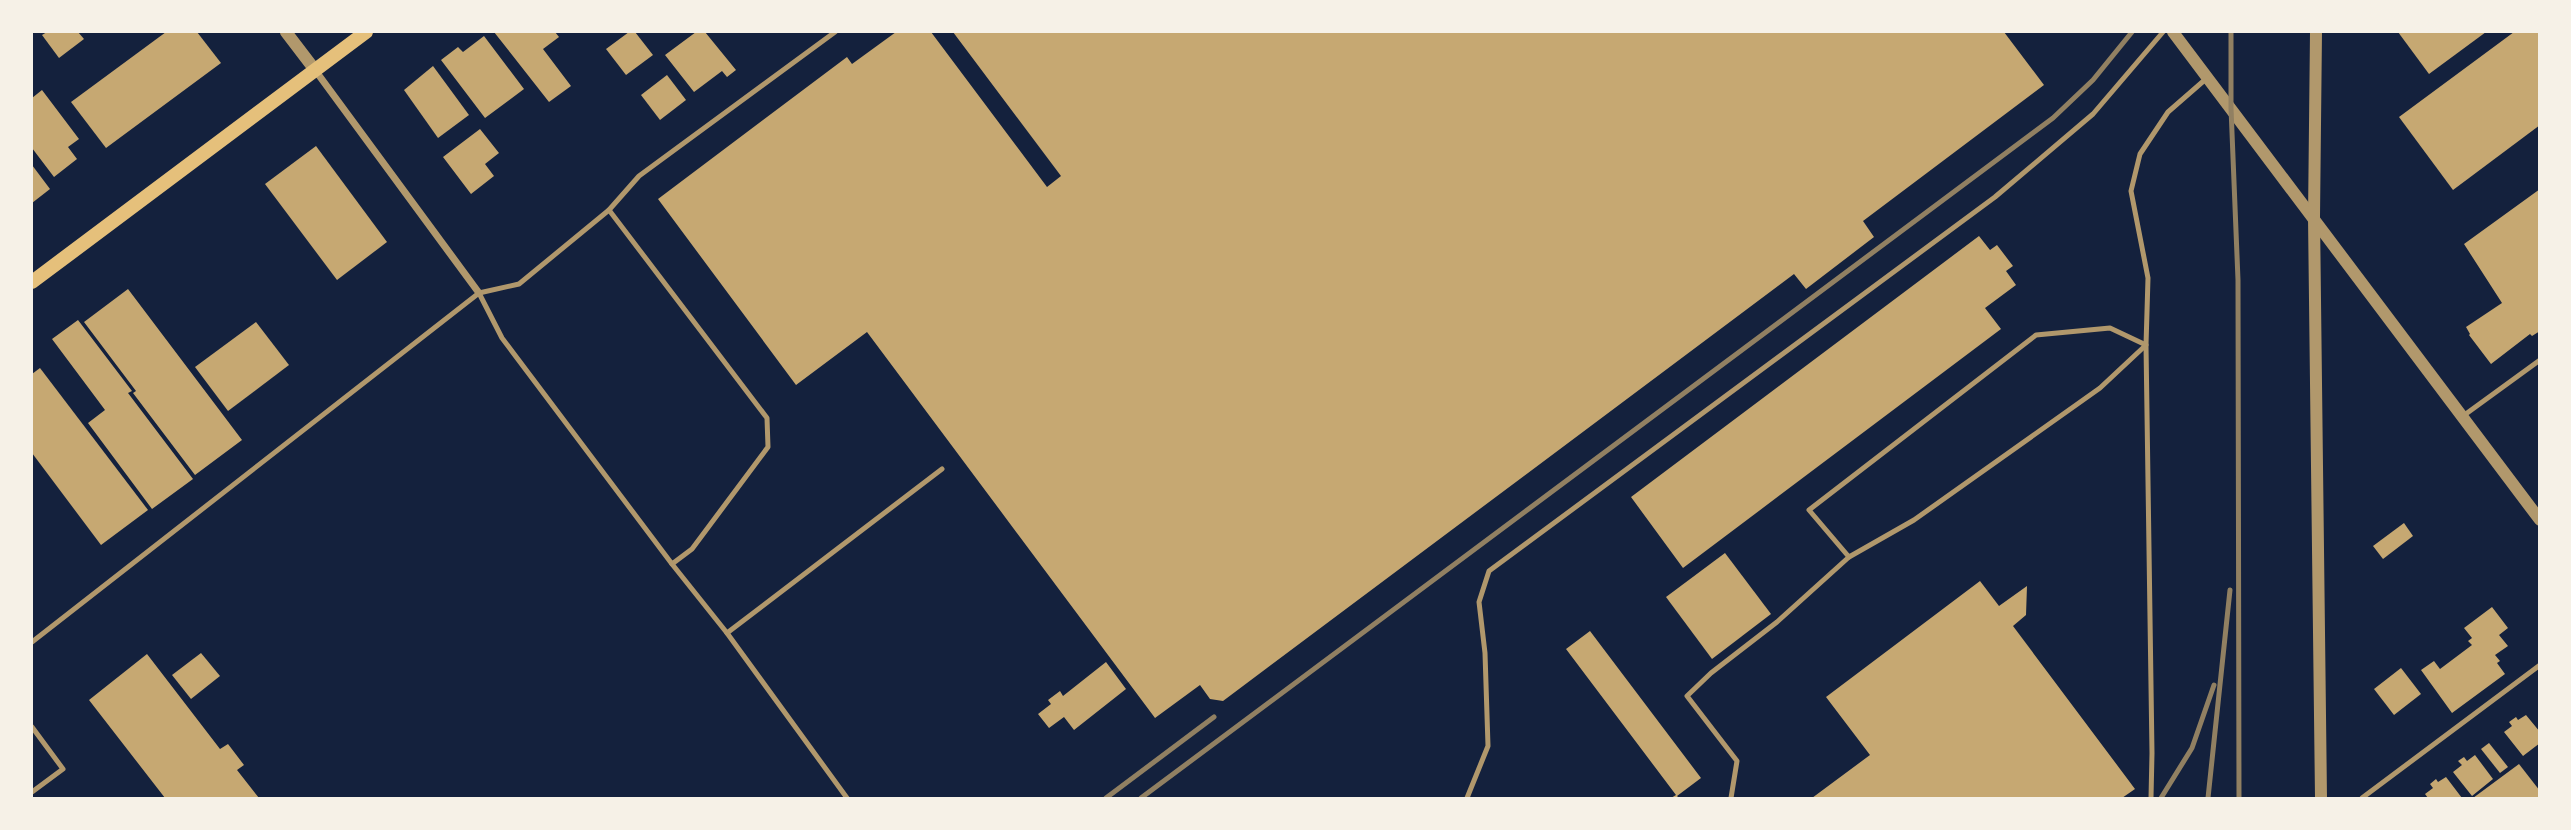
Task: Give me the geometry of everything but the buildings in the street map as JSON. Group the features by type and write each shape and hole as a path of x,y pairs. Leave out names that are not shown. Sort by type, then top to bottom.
{"main road":[{"path":"32,282 366,32"}],"street":[{"path":"286,32 479,292"},
{"path":"2173,32 2539,520"},
{"path":"2316,32 2314,217 2321,799"}],"lane":[{"path":"32,642 479,292 519,284 609,210 639,176 835,32"},
{"path":"1467,799 1488,746 1485,653 1479,602 1489,571 1995,197 2093,114 2163,32"},
{"path":"2151,799 2146,345 2148,278 2131,191 2140,154 2168,113 2208,78"},
{"path":"609,210 767,418 768,447 692,549 672,564"},
{"path":"479,292 502,338 727,634 847,799"},
{"path":"1849,557 1808,510 2036,335 2110,328 2146,345"},
{"path":"1731,799 1737,761 1687,696 1711,673 1777,622 1849,557 1914,520 2100,388 2146,345"},
{"path":"2463,416 2539,360"},
{"path":"727,634 942,469"},
{"path":"2362,799 2539,664"},
{"path":"32,727 63,769 32,792"}],"railway":[{"path":"1141,798 2053,118 2093,80 2132,32"},
{"path":"2231,32 2231,108 2238,280 2239,798"},
{"path":"2208,798 2230,590"},
{"path":"2161,798 2192,748 2214,685"},
{"path":"1106,798 1214,717"}]}
